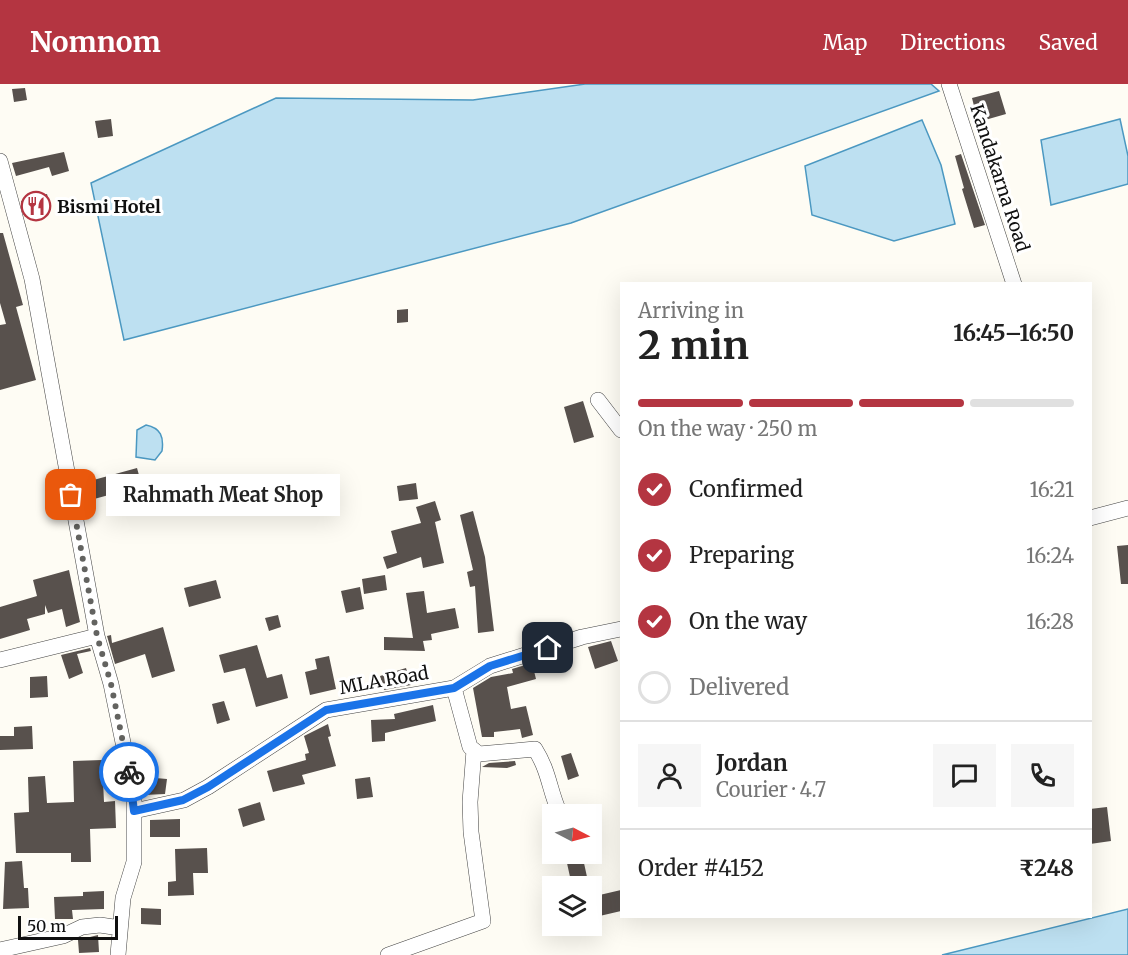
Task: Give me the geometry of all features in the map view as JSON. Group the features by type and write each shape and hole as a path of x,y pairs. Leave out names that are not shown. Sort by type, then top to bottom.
{"street":[{"name":"Kandakarna Road","path":"949,84 1013,282"},
{"path":"0,161 32,279 97,636 113,695 134,796 134,862 123,898 118,955"},
{"path":"598,400 620,429"},
{"path":"1092,517 1128,507"},
{"name":"MLA Road","path":"134,811 183,800 208,787 326,710 454,688 490,666 582,637 620,629"},
{"path":"0,660 97,636"},
{"path":"454,688 470,747 479,754 535,749 547,769 555,804"},
{"path":"388,955 483,921 471,832 470,802 474,750"},
{"path":"0,950 63,936 82,927 100,925 120,928"}],"water":[{"path":"585,84 931,84 939,91 571,223 124,340 91,183 276,98 473,100"},
{"path":"1120,119 1128,156 1128,184 1051,205 1041,140"},
{"path":"922,120 941,165 955,224 894,241 812,215 805,166"},
{"path":"146,425 155,428 162,437 162,451 155,460 136,457 137,430"},
{"path":"1128,909 1128,955 942,955 1092,918"}],"building":[{"path":"25,88 27,100 14,102 12,89"},
{"path":"999,91 1006,114 978,122 972,98"},
{"path":"111,119 113,136 98,138 95,121"},
{"path":"64,152 69,171 52,176 49,167 16,176 12,163"},
{"path":"961,154 985,225 974,228 955,156"},
{"name":"Bismi Hotel","path":"47,194 51,210 25,217 21,201"},
{"path":"0,233 3,233 23,305 16,307 36,380 0,390 0,325 6,324 0,303"},
{"path":"408,309 408,322 397,323 397,310"},
{"path":"583,401 594,437 574,443 564,407"},
{"path":"137,468 142,486 83,502 79,484"},
{"path":"416,483 418,499 399,501 397,486"},
{"path":"284,494 288,509 262,516 258,501"},
{"path":"435,501 441,520 435,522 444,563 423,568 421,557 387,569 383,557 397,553 391,531 421,523 416,507"},
{"path":"473,511 485,557 494,631 478,633 475,586 470,587 467,572 473,570 460,515"},
{"path":"1128,545 1128,584 1121,584 1117,546"},
{"path":"69,570 80,622 66,627 62,609 48,613 45,605 45,614 27,619 30,630 0,639 0,607 37,596 33,580"},
{"path":"385,575 387,590 364,594 362,579"},
{"path":"216,580 221,598 189,607 184,588"},
{"path":"360,587 364,609 346,613 341,591"},
{"path":"424,591 427,613 455,608 459,628 431,634 432,640 423,641 425,651 384,650 384,637 413,638 406,593"},
{"path":"278,615 281,627 269,631 265,618"},
{"path":"163,627 175,671 152,678 145,654 115,664 107,636 111,635 112,643"},
{"path":"611,641 618,661 595,669 588,647"},
{"path":"257,645 267,678 282,674 288,698 256,707 245,668 224,673 219,655"},
{"path":"90,648 91,651 77,654 83,673 69,679 61,655"},
{"path":"329,656 336,689 310,695 305,672 317,669 315,659"},
{"path":"532,663 536,679 507,687 511,709 526,706 533,735 522,738 520,729 494,732 494,737 482,737 473,688 491,677 513,673 512,669"},
{"path":"406,668 411,685 384,690 380,676"},
{"path":"47,676 48,697 30,698 30,677"},
{"path":"224,701 230,720 217,724 212,704"},
{"path":"433,705 436,721 385,733 385,741 372,742 371,720 395,719 394,714"},
{"path":"328,724 331,736 328,737 336,766 302,775 305,784 273,792 267,771 306,760 305,754 309,753 304,736"},
{"path":"32,726 33,749 0,750 0,736 14,736 14,727"},
{"path":"571,753 579,776 568,780 561,756"},
{"path":"102,760 104,802 115,801 116,828 90,829 91,862 71,862 71,853 16,853 14,813 29,812 28,777 45,776 47,803 74,802 73,761"},
{"path":"515,761 516,765 507,768 482,767 489,763"},
{"path":"144,777 167,779 165,794 144,795"},
{"path":"370,777 373,797 357,799 355,779"},
{"path":"260,802 265,820 243,827 238,809"},
{"path":"1107,807 1111,841 1092,844 1092,809"},
{"path":"180,819 180,837 150,837 150,820"},
{"path":"207,848 208,873 193,873 194,895 168,896 168,882 176,881 175,849"},
{"path":"22,861 24,888 28,888 29,908 3,909 5,862"},
{"path":"567,864 584,864 587,876 570,876"},
{"path":"620,890 620,911 602,915 602,894"},
{"path":"104,891 104,909 72,910 73,919 55,919 54,897 83,896 83,892"},
{"path":"141,908 161,909 161,925 141,924"},
{"path":"98,935 99,952 79,953 78,940"}],"way so far":[{"path":"71,495 97,636 111,684 129,772"}],"place":[{"name":"Bismi Hotel","path":"36,206"},
{"name":"Rahmath Meat Shop","path":"71,495"}],"route":[{"path":"129,772 134,796 134,811 183,800 208,787 326,710 454,688 490,666 548,648"}]}
